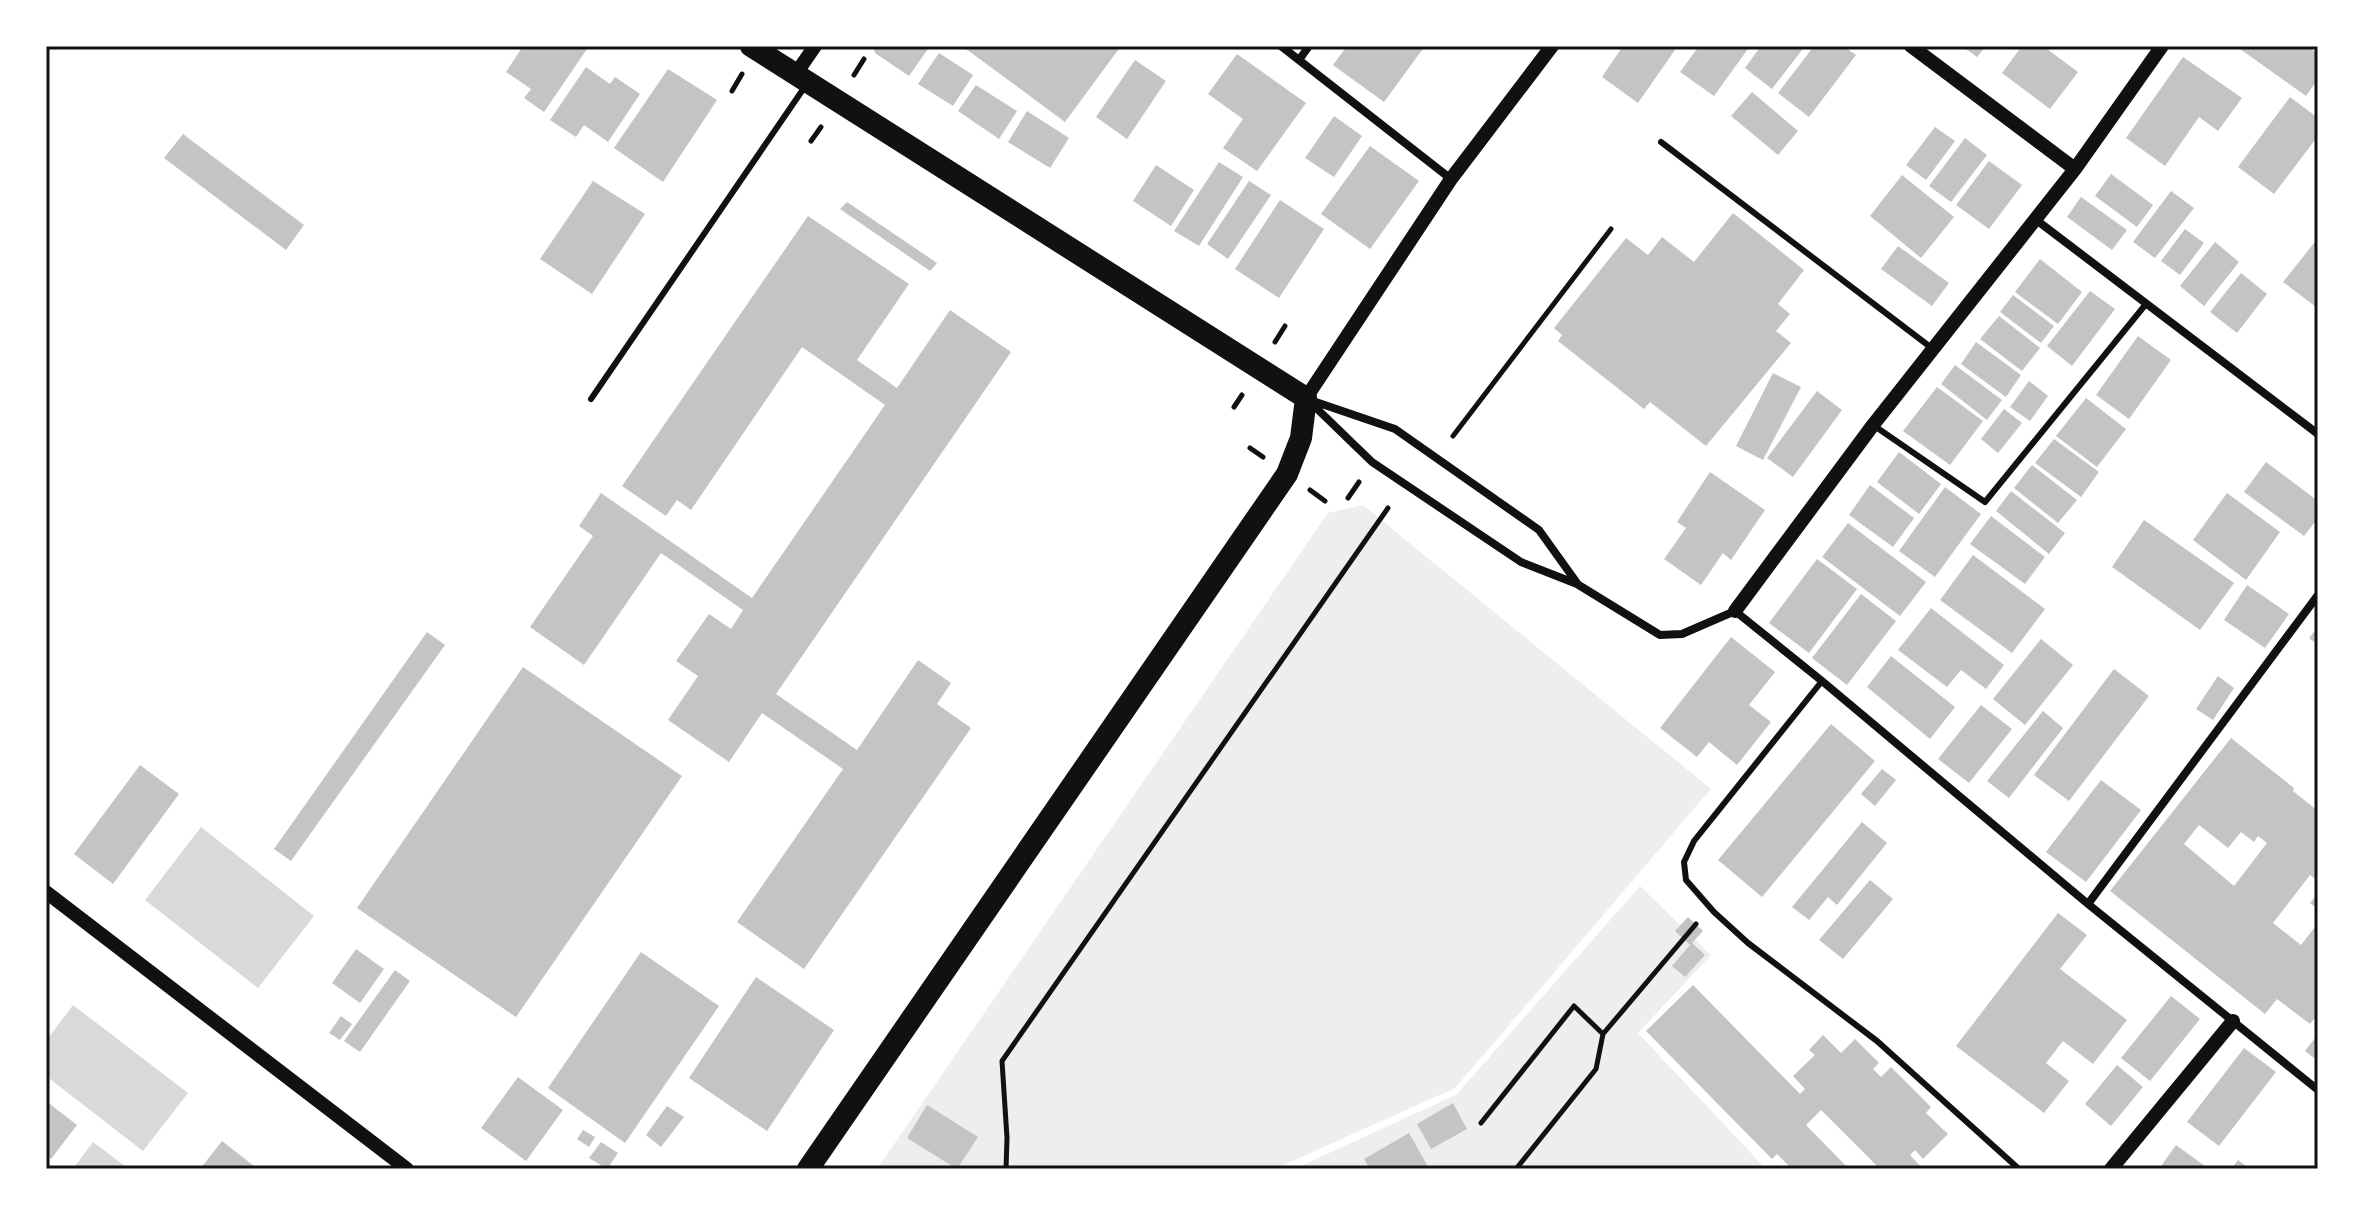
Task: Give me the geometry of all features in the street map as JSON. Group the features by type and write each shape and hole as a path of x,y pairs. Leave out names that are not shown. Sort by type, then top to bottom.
{"highway":[{"path":"751,46 1306,398 1301,438 1287,474 808,1169"}],"street":[{"path":"801,79 815,46"},
{"path":"1281,46 1451,179"},
{"path":"1299,60 1309,46"},
{"path":"1306,398 1451,179 1552,46"},
{"path":"1911,46 2075,169"},
{"path":"1306,398 1372,462 1521,562 1577,584 1660,635 1682,634 1735,611 1873,425 2075,169 2162,46"},
{"path":"2035,219 2318,434"},
{"path":"1306,398 1395,429 1539,530 1577,584"},
{"path":"2088,904 2318,595"},
{"path":"1735,611 2318,1090"},
{"path":"46,892 407,1169"},
{"path":"2111,1169 2233,1021"}],"lane":[{"path":"591,399 801,79"},
{"path":"1661,142 1933,349"},
{"path":"1873,425 1985,502 2146,304"},
{"path":"1822,681 1694,841 1684,862 1686,880 1710,908 1748,943 1877,1041 2019,1169"}],"path":[{"path":"1453,436 1611,229"},
{"path":"1006,1169 1002,1061 1388,508"},
{"path":"1516,1169 1596,1069 1603,1034 1710,908"},
{"path":"1481,1123 1574,1006 1603,1034"}],"shaded area":[{"path":"1363,505 1711,789 1455,1088 1275,1169 877,1169 1328,513"},
{"path":"201,827 314,916 258,988 145,900"},
{"path":"1640,886 1711,955 1638,1033 1766,1169 1294,1169 1456,1095"},
{"path":"73,1005 188,1093 143,1151 46,1076 46,1041"},
{"path":"93,1142 129,1169 73,1169"}],"building":[{"path":"523,46 589,46 544,112 524,98 531,89 506,72"},
{"path":"873,46 930,46 909,76 875,53"},
{"path":"962,46 1121,46 1065,122"},
{"path":"1347,46 1425,46 1384,102 1333,65"},
{"path":"1623,46 1677,47 1638,103 1602,77"},
{"path":"1699,46 1750,46 1714,96 1680,72"},
{"path":"1761,46 1805,46 1772,89 1745,68"},
{"path":"1814,46 1843,46 1856,55 1809,117 1778,93"},
{"path":"1962,46 1986,46 1977,57"},
{"path":"2022,46 2043,46 2078,72 2050,109 2002,73"},
{"path":"2236,46 2307,46 2318,54 2318,79 2306,96"},
{"path":"939,53 973,75 953,106 918,84"},
{"path":"1237,54 1306,103 1257,171 1223,148 1243,119 1208,94"},
{"path":"2183,57 2242,98 2218,131 2199,117 2165,166 2126,138"},
{"path":"1135,60 1166,81 1127,139 1096,117"},
{"path":"586,67 610,84 615,77 640,94 608,142 584,125 576,137 550,120"},
{"path":"668,69 717,100 663,182 614,148"},
{"path":"976,85 1017,111 999,139 958,111"},
{"path":"1752,92 1798,131 1778,155 1731,116"},
{"path":"2290,97 2318,118 2318,136 2274,194 2238,167"},
{"path":"1027,111 1069,138 1050,168 1008,142"},
{"path":"1334,116 1362,136 1334,177 1305,158"},
{"path":"1935,127 1955,141 1926,180 1906,165"},
{"path":"183,134 304,225 286,250 164,158"},
{"path":"1965,138 1987,155 1951,202 1929,186"},
{"path":"1370,146 1419,181 1370,249 1321,214"},
{"path":"1989,161 2022,185 1989,229 1956,205"},
{"path":"1219,162 1243,177 1199,246 1174,231"},
{"path":"1156,165 1194,190 1171,226 1133,201"},
{"path":"2111,174 2153,205 2137,227 2095,196"},
{"path":"1902,175 1954,217 1921,258 1870,216"},
{"path":"593,181 645,214 592,294 540,259"},
{"path":"1249,181 1271,195 1228,259 1207,244"},
{"path":"2171,191 2194,208 2155,258 2133,242"},
{"path":"2081,197 2127,230 2112,250 2067,217"},
{"path":"1280,200 1324,229 1279,298 1235,269"},
{"path":"847,202 937,263 930,271 840,209"},
{"path":"1733,213 1804,270 1778,304 1790,314 1776,331 1791,343 1706,446 1650,402 1644,409 1558,341 1562,335 1554,328 1626,238 1648,255 1662,237 1694,262"},
{"path":"808,216 909,284 857,360 897,388 950,310 1011,352 776,694 857,750 918,660 951,683 937,704 971,728 804,969 737,922 843,769 762,713 729,762 668,720 698,676 676,661 709,614 731,629 743,610 661,553 584,665 530,627 593,536 579,526 601,493 752,598 885,405 802,347 691,510 677,500 666,516 622,486"},
{"path":"2185,229 2204,243 2180,275 2161,261"},
{"path":"2318,238 2318,305 2316,307 2283,282"},
{"path":"2215,242 2239,262 2204,306 2180,286"},
{"path":"1898,246 1949,283 1932,306 1881,269"},
{"path":"2040,259 2082,292 2058,324 2015,292"},
{"path":"2241,273 2267,294 2237,333 2210,312"},
{"path":"2090,291 2115,309 2072,366 2047,346"},
{"path":"2013,295 2054,326 2041,343 2000,312"},
{"path":"1999,316 2040,348 2022,371 1980,339"},
{"path":"2138,336 2171,360 2129,419 2096,395"},
{"path":"1976,342 2021,375 2006,397 1961,364"},
{"path":"1955,365 2002,400 1987,420 1941,384"},
{"path":"1773,373 1801,387 1763,460 1736,446"},
{"path":"2029,381 2048,396 2030,421 2010,407"},
{"path":"1937,387 1983,421 1950,465 1903,431"},
{"path":"1817,391 1842,410 1793,477 1767,458"},
{"path":"2086,398 2126,429 2097,467 2056,436"},
{"path":"2004,409 2022,423 1998,453 1981,439"},
{"path":"2054,439 2099,472 2081,497 2035,463"},
{"path":"1899,452 1941,484 1919,514 1877,482"},
{"path":"2266,462 2318,501 2318,518 2304,536 2244,492"},
{"path":"2032,465 2077,500 2058,523 2014,488"},
{"path":"1710,472 1765,510 1731,560 1723,553 1701,585 1664,559 1686,528 1677,522"},
{"path":"1870,485 1914,518 1893,547 1849,515"},
{"path":"1945,487 1981,514 1935,577 1899,551"},
{"path":"2011,491 2065,533 2049,554 1996,511"},
{"path":"2227,493 2280,532 2246,580 2193,540"},
{"path":"1991,516 2045,557 2025,584 1970,544"},
{"path":"2144,520 2234,583 2200,630 2112,567"},
{"path":"1848,523 1926,582 1900,616 1822,557"},
{"path":"1973,555 2045,609 2012,653 1940,600"},
{"path":"1817,559 1857,589 1809,653 1769,623"},
{"path":"2247,585 2289,614 2265,648 2224,620"},
{"path":"1861,594 1896,621 1847,685 1812,658"},
{"path":"1931,608 2004,665 1986,689 1961,670 1947,687 1898,650"},
{"path":"2318,627 2318,645 2309,638"},
{"path":"427,632 445,645 291,861 274,849"},
{"path":"1731,637 1775,672 1749,705 1771,722 1737,765 1709,742 1697,757 1660,728"},
{"path":"2041,639 2073,665 2025,725 1993,699"},
{"path":"1891,656 1955,707 1930,739 1867,687"},
{"path":"523,667 682,776 516,1017 357,908"},
{"path":"2114,669 2149,696 2069,801 2034,775"},
{"path":"2218,676 2234,688 2213,720 2196,709"},
{"path":"1981,705 2012,729 1969,783 1938,759"},
{"path":"2043,711 2063,728 2009,798 1987,781"},
{"path":"1831,724 1875,761 1762,897 1718,860"},
{"path":"2231,738 2318,811 2318,881 2310,875 2273,923 2301,945 2318,923 2318,952 2314,957 2318,961 2318,1014 2310,1024 2277,999 2265,1014 2110,891","holes":["2199,825 2228,848 2241,832 2254,842 2258,836 2267,843 2234,886 2184,844"]},
{"path":"140,765 179,794 113,884 74,854"},
{"path":"1882,769 1896,780 1875,806 1861,794"},
{"path":"2101,780 2141,810 2086,882 2046,852"},
{"path":"1862,822 1887,843 1837,905 1828,897 1809,920 1792,907"},
{"path":"1870,880 1893,899 1843,959 1819,940"},
{"path":"2318,893 2318,909 2310,903"},
{"path":"2058,913 2087,935 2060,969 2127,1020 2093,1064 2063,1041 2046,1063 2069,1081 2044,1113 1956,1046"},
{"path":"1688,917 1703,931 1692,943 1705,955 1685,977 1672,966 1690,945 1675,931"},
{"path":"356,949 384,969 360,1003 332,983"},
{"path":"641,952 719,1006 625,1143 548,1088"},
{"path":"395,970 410,981 360,1052 344,1041"},
{"path":"756,977 834,1030 767,1131 689,1078"},
{"path":"1693,985 1800,1094 1805,1089 1793,1076 1815,1055 1809,1050 1823,1035 1841,1053 1855,1039 1879,1063 1873,1069 1881,1077 1891,1067 1931,1107 1926,1113 1948,1134 1923,1159 1915,1150 1910,1155 1923,1169 1880,1169 1821,1110 1806,1125 1849,1169 1788,1169 1790,1167 1777,1154 1772,1159 1646,1031"},
{"path":"2171,996 2200,1019 2150,1081 2121,1058"},
{"path":"341,1016 352,1024 340,1040 329,1033"},
{"path":"2318,1034 2318,1061 2305,1051"},
{"path":"2244,1048 2276,1072 2219,1146 2187,1122"},
{"path":"2117,1065 2143,1087 2111,1126 2085,1104"},
{"path":"518,1077 563,1110 526,1161 481,1128"},
{"path":"46,1101 77,1125 51,1159 46,1155"},
{"path":"1453,1103 1467,1129 1431,1149 1417,1124"},
{"path":"927,1105 978,1137 957,1169 907,1138"},
{"path":"667,1106 684,1117 661,1147 646,1135"},
{"path":"583,1130 595,1137 589,1147 577,1139"},
{"path":"1409,1133 1427,1165 1419,1169 1370,1169 1364,1159"},
{"path":"222,1141 258,1169 200,1169"},
{"path":"601,1142 618,1153 607,1169 589,1158"},
{"path":"2176,1145 2209,1169 2159,1169"},
{"path":"2238,1160 2250,1169 2231,1169"}]}
